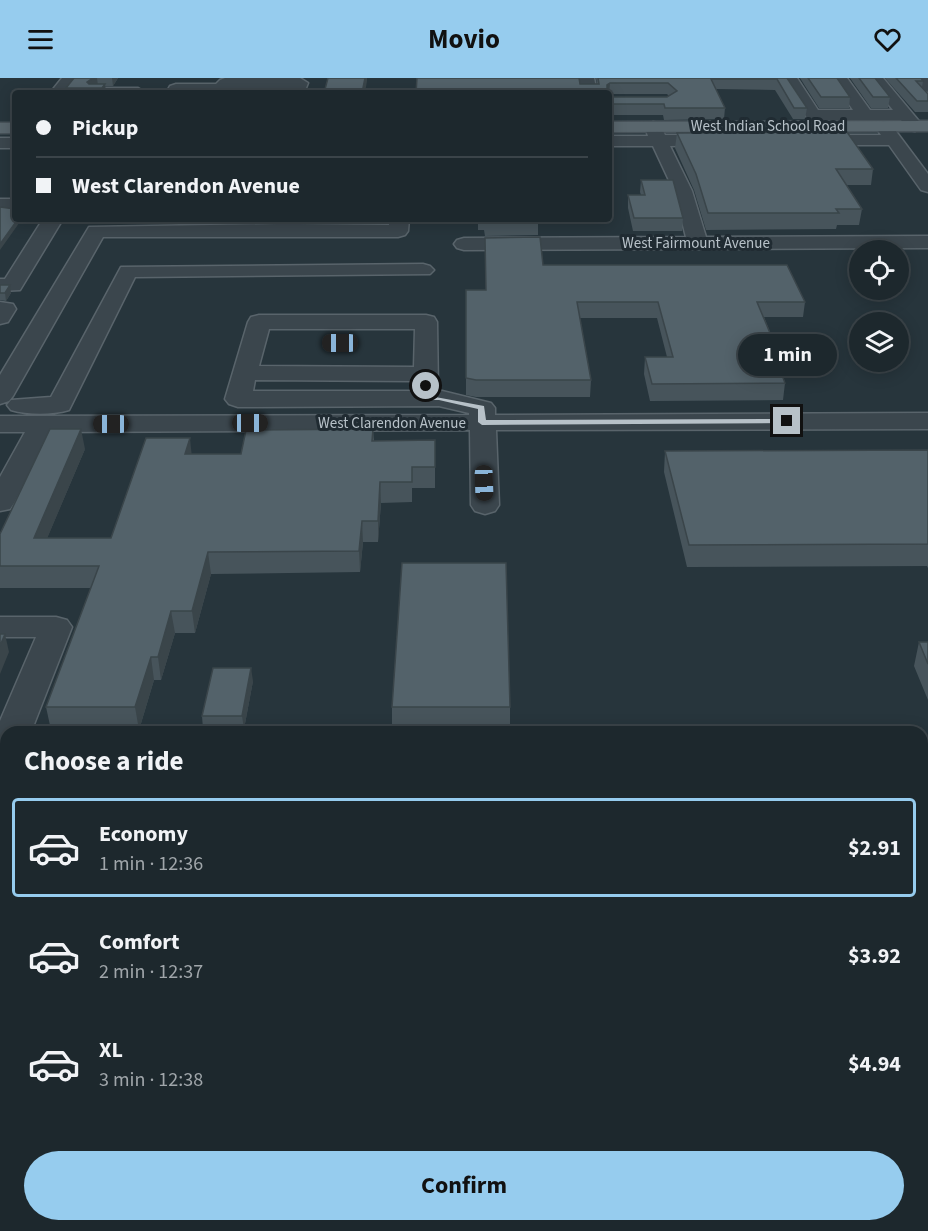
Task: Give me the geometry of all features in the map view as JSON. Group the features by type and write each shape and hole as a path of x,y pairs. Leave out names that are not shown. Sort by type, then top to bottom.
{"main road":[{"name":"West Indian School Road","path":"657,133 817,121 888,133 916,122"}],"street":[{"path":"60,90 70,78"},
{"path":"789,78 817,121 839,115 866,115 916,122"},
{"path":"839,78 866,115"},
{"path":"875,78 916,122"},
{"path":"919,78 928,87"},
{"path":"176,90 221,89 225,83 300,85"},
{"path":"826,96 839,115"},
{"path":"612,127 657,133 888,133 928,186"},
{"path":"657,133 682,191 698,243"},
{"path":"0,285 12,285 51,222"},
{"path":"0,396 96,231 288,225 398,231 399,222"},
{"path":"597,224 618,224 625,243"},
{"path":"0,503 51,415 147,231"},
{"name":"West Fairmount Avenue","path":"468,238 557,243 579,234 657,251 698,243 928,242"},
{"path":"557,243 558,255 575,259 657,251 732,257 738,253 736,243"},
{"path":"128,271 423,270"},
{"path":"0,309 5,309 0,317"},
{"path":"238,399 259,322 426,322 426,398"},
{"path":"245,373 426,374"},
{"path":"0,405 51,415 176,408 238,399 439,398 482,408 485,505"},
{"name":"West Clarendon Avenue","path":"0,424 51,415 482,422 928,421"},
{"path":"0,627 56,627 15,726"}],"building":[{"path":"74,78 93,78 87,82 89,84 105,84 102,88 66,88"},
{"path":"328,78 365,78 363,90 325,90"},
{"path":"417,78 579,78 580,84 599,84 598,78 787,78 807,108 794,108 777,79 711,79 725,108 665,108 664,104 612,104 612,97 667,97 677,91 668,83 610,83 607,85 607,90 416,90"},
{"path":"808,78 837,78 850,97 821,97"},
{"path":"859,78 875,78 890,97 873,97"},
{"path":"896,78 921,78 923,81 916,81 928,94 928,101 917,101"},
{"path":"847,132 873,169 836,169 862,209 836,209 839,213 708,213 696,174 677,133"},
{"path":"641,180 673,180 683,218 634,218 628,195 645,195"},
{"path":"0,207 12,209 12,222 16,222 0,244"},
{"path":"540,237 543,265 787,265 805,302 757,302 783,364 778,364 785,383 652,384 645,357 673,357 658,302 577,302 591,380 476,380 466,378 466,290 486,290 485,238"},
{"path":"0,285 10,285 5,293 0,293"},
{"path":"50,429 81,429 34,538 111,538 146,438 190,438 185,454 241,454 246,430 373,429 372,441 435,440 435,467 412,467 412,482 380,482 378,521 362,521 359,551 208,552 192,611 171,611 158,657 151,657 135,707 46,707 99,566 0,566 0,534"},
{"path":"928,450 928,544 689,545 665,451"},
{"path":"402,563 506,563 510,707 392,707"},
{"path":"0,634 5,634 0,646"},
{"path":"919,642 928,642 928,664"},
{"path":"213,668 251,668 242,716 202,716"}],"route":[{"path":"426,386 426,398 439,398 482,408 482,422 787,421"}]}
